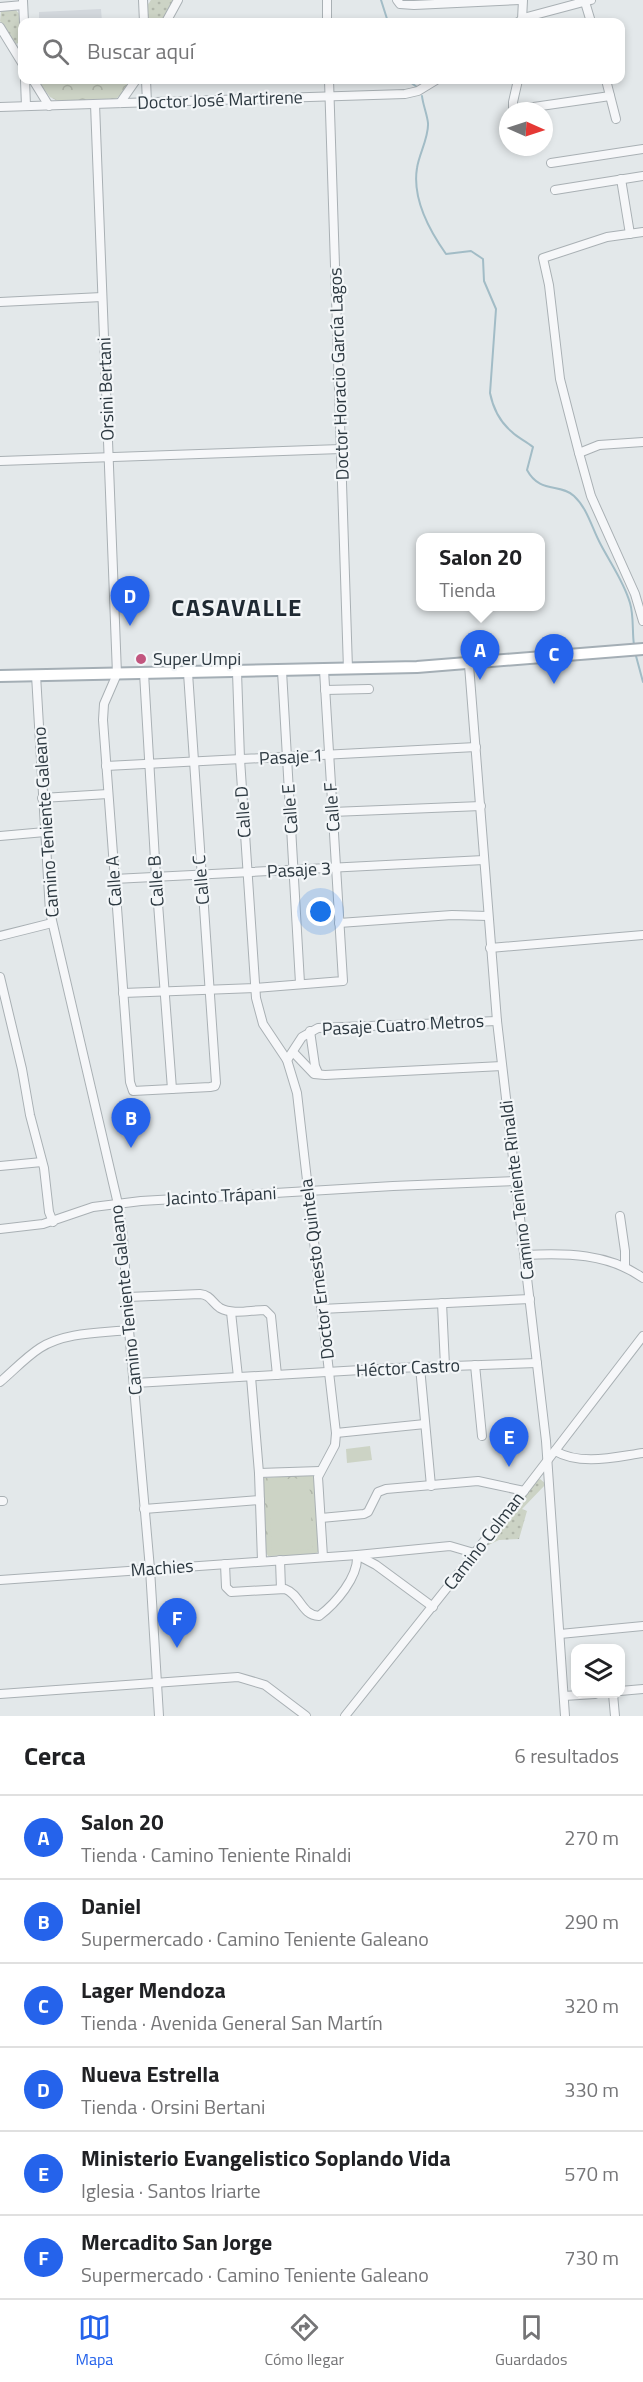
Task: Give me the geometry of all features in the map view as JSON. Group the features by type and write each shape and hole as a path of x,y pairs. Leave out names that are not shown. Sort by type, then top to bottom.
{"main road":[{"path":"0,676 324,670 469,664 643,649"}],"street":[{"path":"143,0 144,18"},
{"path":"168,18 178,0"},
{"path":"327,0 327,18"},
{"path":"399,2 522,0 520,18"},
{"path":"536,18 588,1 590,18"},
{"path":"0,7 23,3 24,18"},
{"path":"0,27 18,56"},
{"path":"25,84 26,106"},
{"path":"35,84 49,106"},
{"path":"120,103 133,84"},
{"path":"146,84 147,103"},
{"name":"Doctor Horacio García Lagos","path":"329,84 348,669"},
{"name":"Doctor José Martirene","path":"0,107 409,93 430,84"},
{"path":"513,102 517,84"},
{"path":"607,84 616,119"},
{"path":"553,104 610,96"},
{"name":"Orsini Bertani","path":"95,104 117,674"},
{"path":"551,163 643,149"},
{"path":"555,190 643,176"},
{"path":"621,179 630,234"},
{"path":"643,232 607,237 543,258 549,285 560,379 579,453 591,496 635,594 643,621"},
{"path":"0,302 102,297"},
{"path":"579,453 599,445 643,442"},
{"path":"0,461 341,449"},
{"name":"Camino Teniente Rinaldi","path":"469,664 497,1021 517,1181 547,1461 565,1716"},
{"name":"Calle F","path":"300,983 343,981 324,670"},
{"name":"Calle E","path":"282,671 300,983"},
{"name":"Calle D","path":"237,672 240,759 255,988"},
{"name":"Calle B","path":"144,673 172,1089"},
{"name":"Calle C","path":"172,1089 215,1086 217,1080 200,875 188,673"},
{"name":"Calle A","path":"117,674 103,708 130,1082 133,1091 172,1089"},
{"name":"Camino Teniente Galeano","path":"36,675 42,798 52,923 118,1204 123,1237 150,1569 159,1716"},
{"path":"325,690 369,689"},
{"name":"Pasaje 1","path":"106,766 476,747"},
{"path":"42,798 108,794"},
{"path":"332,812 481,806"},
{"path":"0,836 45,832"},
{"name":"Pasaje 3","path":"114,879 484,860"},
{"path":"339,923 452,915 488,916"},
{"path":"0,936 52,923"},
{"path":"490,948 643,934"},
{"path":"0,977 22,1069 30,1115 42,1162 49,1212 53,1222"},
{"path":"123,993 255,988 300,983"},
{"name":"Doctor Ernesto Quintela","path":"255,988 258,1014 262,1024 287,1060 297,1093 336,1433 333,1449 320,1471 318,1481 323,1557"},
{"name":"Pasaje Cuatro Metros","path":"287,1060 302,1037 310,1031 323,1028 497,1021"},
{"path":"310,1031 315,1066 319,1074"},
{"path":"293,1052 309,1066 314,1074 502,1066"},
{"path":"0,1166 42,1162"},
{"name":"Jacinto Trápani","path":"0,1229 53,1222 93,1207 118,1204 308,1191 517,1181"},
{"path":"620,1216 625,1267"},
{"path":"525,1256 571,1254 604,1260 625,1267 643,1278"},
{"path":"128,1297 206,1294 217,1305 231,1312 265,1310 271,1316 278,1375"},
{"path":"321,1309 530,1299"},
{"path":"442,1303 445,1366"},
{"path":"231,1312 238,1377"},
{"path":"0,1382 40,1348 74,1336 129,1330"},
{"name":"Camino Colman","path":"345,1716 524,1491 643,1336"},
{"name":"Héctor Castro","path":"135,1383 420,1367 537,1363"},
{"path":"475,1365 482,1436"},
{"path":"420,1367 431,1486"},
{"path":"251,1377 259,1473 262,1561"},
{"path":"336,1433 425,1424"},
{"path":"555,1451 570,1458 584,1459 643,1453"},
{"path":"259,1473 320,1471"},
{"path":"321,1518 368,1512 381,1490 478,1481 524,1491"},
{"path":"144,1509 260,1500"},
{"name":"Machies","path":"0,1580 357,1556 450,1546 474,1553"},
{"path":"225,1564 226,1587 231,1592 282,1589 290,1591 307,1613 319,1616 333,1603 349,1581 357,1565 357,1556 376,1565 433,1607"},
{"path":"280,1560 282,1589"},
{"path":"560,1634 643,1626"},
{"path":"0,1694 229,1677 248,1679 266,1685 306,1716"},
{"path":"625,1691 643,1689"},
{"path":"564,1696 571,1696"},
{"path":"613,1698 615,1716"}],"shaded area":[{"path":"101,9 102,18 39,18 39,12"}],"green space":[{"path":"151,0 174,0 164,18 147,18 147,6"},
{"path":"15,9 20,15 18,43 16,44 0,21 1,11"},
{"path":"40,84 129,84 116,99 60,102 50,97"},
{"path":"370,1446 372,1460 347,1463 346,1449"},
{"path":"315,1475 319,1551 314,1555 268,1556 265,1551 262,1478"},
{"path":"309,1478 313,1549 272,1551 268,1480"},
{"path":"540,1479 546,1484 522,1509 527,1511 519,1539 499,1540 486,1546 536,1481"}],"waterway":[{"path":"381,0 387,18"},
{"path":"413,84 417,87"},
{"path":"422,96 428,128 417,168 419,202 428,224 446,254 471,251 483,259 484,281 496,309 490,393 493,404 508,428 533,447 527,470 532,477 544,485 568,492 583,507 621,580 630,603 634,645"},
{"path":"636,656 643,682"}],"place":[{"name":"Nueva Estrella","path":"130,626"},
{"name":"Super Umpi","path":"141,659"},
{"name":"Salon 20","path":"480,680"},
{"name":"Lager Mendoza","path":"554,684"},
{"name":"Daniel","path":"131,1148"},
{"name":"Ministerio Evangelistico Soplando Vida","path":"509,1467"},
{"name":"Mercadito San Jorge","path":"177,1648"}],"district":[{"name":"CASAVALLE","path":"237,608"}]}
